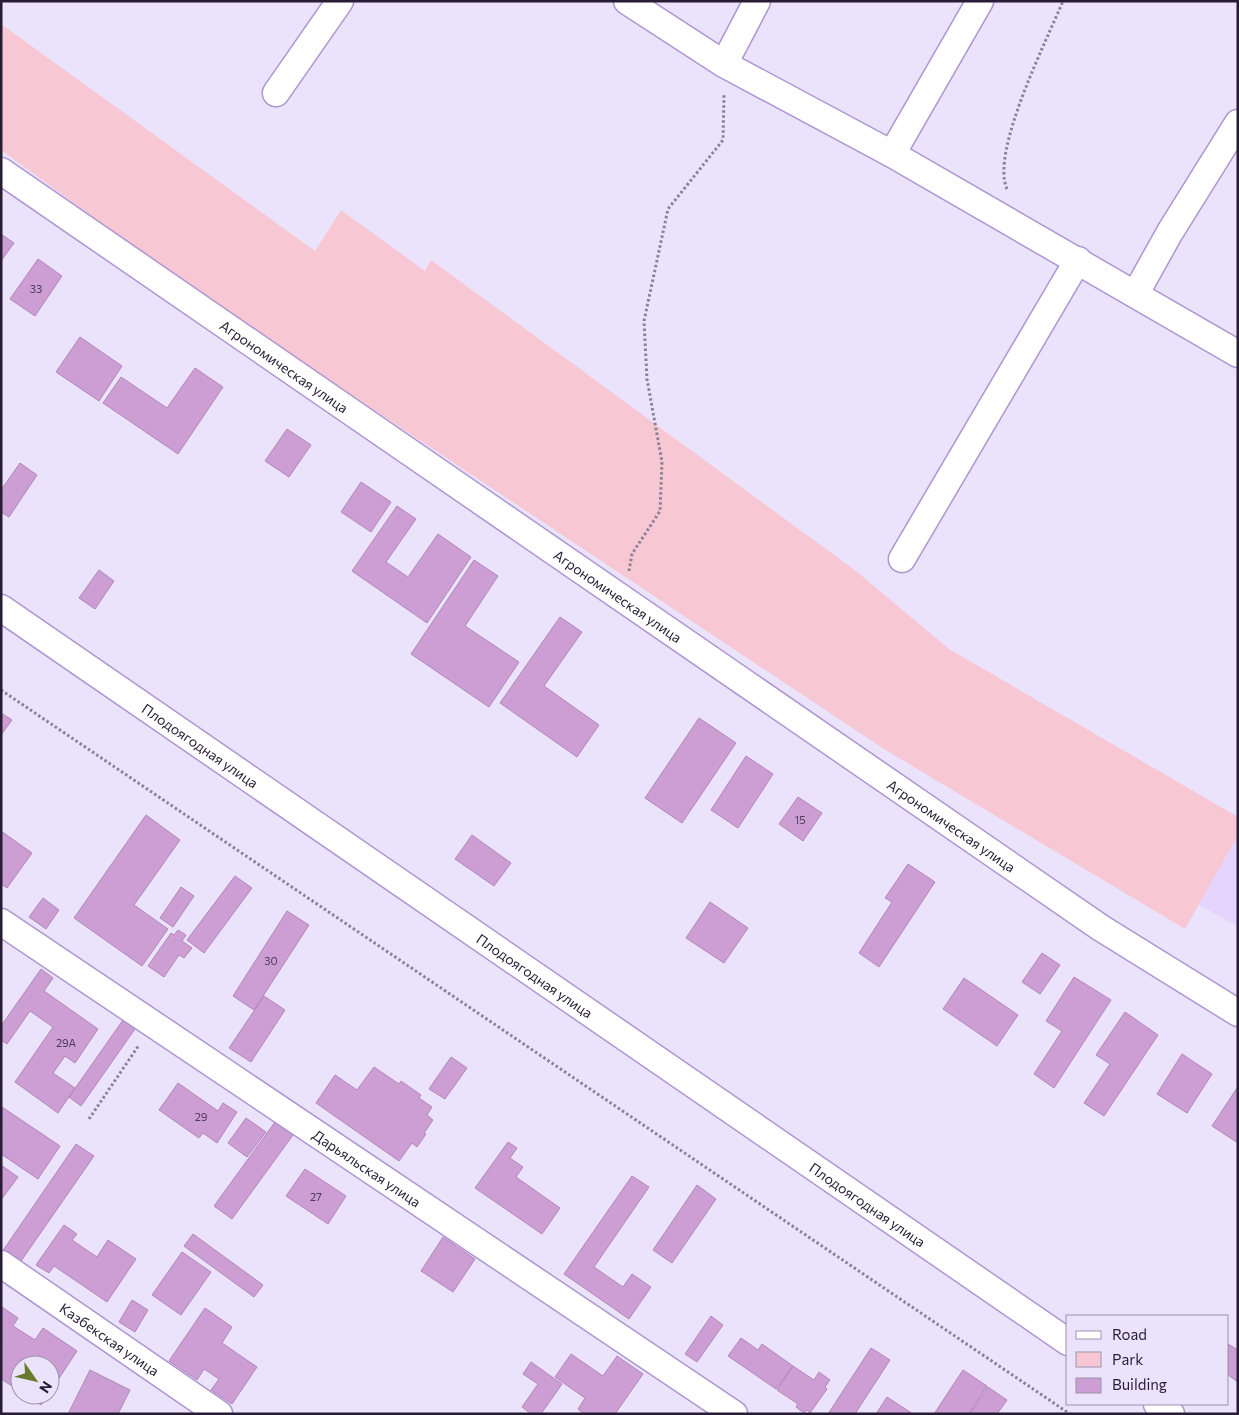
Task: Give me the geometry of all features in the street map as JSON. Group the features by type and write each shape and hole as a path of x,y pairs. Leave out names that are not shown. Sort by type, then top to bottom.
{"street":[{"path":"276,93 340,1"},
{"path":"627,1 724,64 892,154 1136,293 1238,354"},
{"path":"724,64 757,1"},
{"path":"892,154 980,1"},
{"path":"1136,293 1170,232 1238,123"},
{"name":"Агрономическая улица","path":"1,171 625,603 1101,928 1238,1013"},
{"path":"902,559 1078,260"},
{"name":"Плодоягодная улица","path":"1,608 1066,1341"},
{"name":"Дарьяльская улица","path":"1,922 734,1414"},
{"name":"Казбекская улица","path":"1,1264 220,1414"},
{"path":"1158,1405 1171,1414"}],"path":[{"path":"1008,190 1004,181 1009,131 1063,1"},
{"path":"625,603 632,554 660,511 662,462 647,379 644,320 668,209 723,140 724,64"},
{"path":"1,690 1070,1414"},
{"path":"89,1119 153,1024"}],"shaded area":[{"path":"1238,835 1238,927 1198,904"}],"green space":[{"path":"1,24 315,251 341,210 425,271 431,260 856,571 949,649 1238,817 1238,835 1185,929 884,749 188,286 1,150"}],"building":[{"path":"1,234 14,243 1,261"},
{"path":"38,259 62,276 35,316 10,299"},
{"path":"80,337 122,366 99,401 56,372"},
{"path":"195,368 223,387 178,454 103,403 121,377 167,408"},
{"path":"287,429 311,445 289,477 265,461"},
{"path":"20,463 37,475 9,517 1,512 1,490"},
{"path":"361,482 391,502 371,532 341,512"},
{"path":"397,506 416,519 386,562 408,577 438,534 471,557 427,623 352,571"},
{"path":"474,560 498,576 465,626 519,662 489,707 411,654"},
{"path":"99,570 114,581 95,609 79,598"},
{"path":"560,617 582,632 544,686 599,725 577,757 500,703"},
{"path":"1,713 12,720 1,735"},
{"path":"699,718 736,743 682,823 645,798"},
{"path":"746,756 773,774 738,828 711,810"},
{"path":"798,797 822,813 803,841 779,824"},
{"path":"146,815 180,840 134,905 168,929 142,966 74,918"},
{"path":"1,831 32,853 7,888 1,884"},
{"path":"472,835 511,863 494,886 455,859"},
{"path":"908,864 935,882 879,967 859,953 892,902 885,898"},
{"path":"235,876 252,888 204,953 187,940"},
{"path":"181,887 194,896 173,927 160,918"},
{"path":"43,898 59,910 46,929 29,917"},
{"path":"710,902 748,928 724,963 686,938"},
{"path":"287,911 309,925 254,1010 233,996"},
{"path":"178,930 186,935 182,941 192,948 184,958 179,955 164,977 148,966 171,933 174,935"},
{"path":"1042,953 1060,965 1040,994 1022,982"},
{"path":"41,969 53,978 44,991 98,1029 75,1063 65,1056 53,1073 75,1088 58,1113 15,1082 53,1027 30,1011 7,1044 1,1040 1,1026"},
{"path":"1074,977 1111,1000 1054,1088 1034,1074 1062,1031 1046,1021"},
{"path":"964,978 1018,1015 997,1046 943,1009"},
{"path":"264,996 285,1010 251,1062 229,1048"},
{"path":"1125,1012 1158,1035 1104,1116 1084,1103 1110,1064 1096,1055"},
{"path":"123,1020 135,1029 81,1106 69,1097"},
{"path":"1182,1054 1212,1074 1187,1113 1157,1094"},
{"path":"451,1057 467,1068 445,1099 429,1089"},
{"path":"374,1067 399,1084 401,1081 421,1095 419,1098 432,1107 427,1115 433,1120 424,1133 426,1134 417,1147 412,1143 399,1161 316,1103 335,1075 357,1090"},
{"path":"178,1083 218,1111 223,1103 237,1112 217,1143 203,1133 199,1138 159,1110"},
{"path":"1238,1089 1238,1143 1212,1126"},
{"path":"2,1107 60,1146 38,1179 1,1154"},
{"path":"246,1118 266,1132 247,1157 228,1143"},
{"path":"275,1122 293,1135 232,1219 214,1206"},
{"path":"508,1142 517,1148 510,1158 523,1167 516,1177 560,1208 542,1234 475,1188"},
{"path":"76,1144 94,1156 19,1264 2,1252"},
{"path":"1,1165 18,1177 1,1200"},
{"path":"305,1169 346,1196 328,1224 286,1196"},
{"path":"632,1176 649,1187 594,1267 623,1287 632,1274 651,1287 629,1319 564,1274"},
{"path":"697,1185 716,1199 672,1263 653,1250"},
{"path":"64,1225 77,1234 72,1240 97,1257 108,1240 136,1259 107,1302 54,1266 49,1273 36,1265"},
{"path":"193,1234 263,1285 254,1297 184,1246"},
{"path":"443,1237 475,1259 453,1292 421,1271"},
{"path":"182,1252 211,1272 181,1315 152,1295"},
{"path":"132,1300 148,1310 135,1332 119,1322"},
{"path":"2,1307 18,1318 13,1326 35,1340 43,1328 77,1351 60,1377 60,1355 10,1355 10,1385 1,1379"},
{"path":"205,1308 232,1327 222,1343 257,1367 232,1404 211,1390 219,1379 204,1369 197,1380 169,1361"},
{"path":"711,1316 723,1325 697,1362 685,1354"},
{"path":"741,1338 758,1350 762,1344 793,1366 776,1389 728,1356"},
{"path":"1229,1345 1238,1350 1238,1382 1229,1376"},
{"path":"871,1348 890,1360 855,1414 828,1414"},
{"path":"571,1354 603,1376 617,1356 643,1374 615,1414 584,1414 578,1409 585,1398 555,1377"},
{"path":"531,1362 562,1384 541,1414 531,1414 522,1407 538,1384 523,1374"},
{"path":"793,1366 814,1380 819,1372 830,1380 825,1387 827,1389 810,1413 807,1410 804,1413 796,1407 798,1404 777,1390"},
{"path":"90,1370 130,1390 118,1414 68,1414"},
{"path":"963,1370 987,1386 969,1414 934,1414"},
{"path":"988,1387 1007,1400 997,1414 970,1414"},
{"path":"887,1397 913,1414 876,1414"}]}
